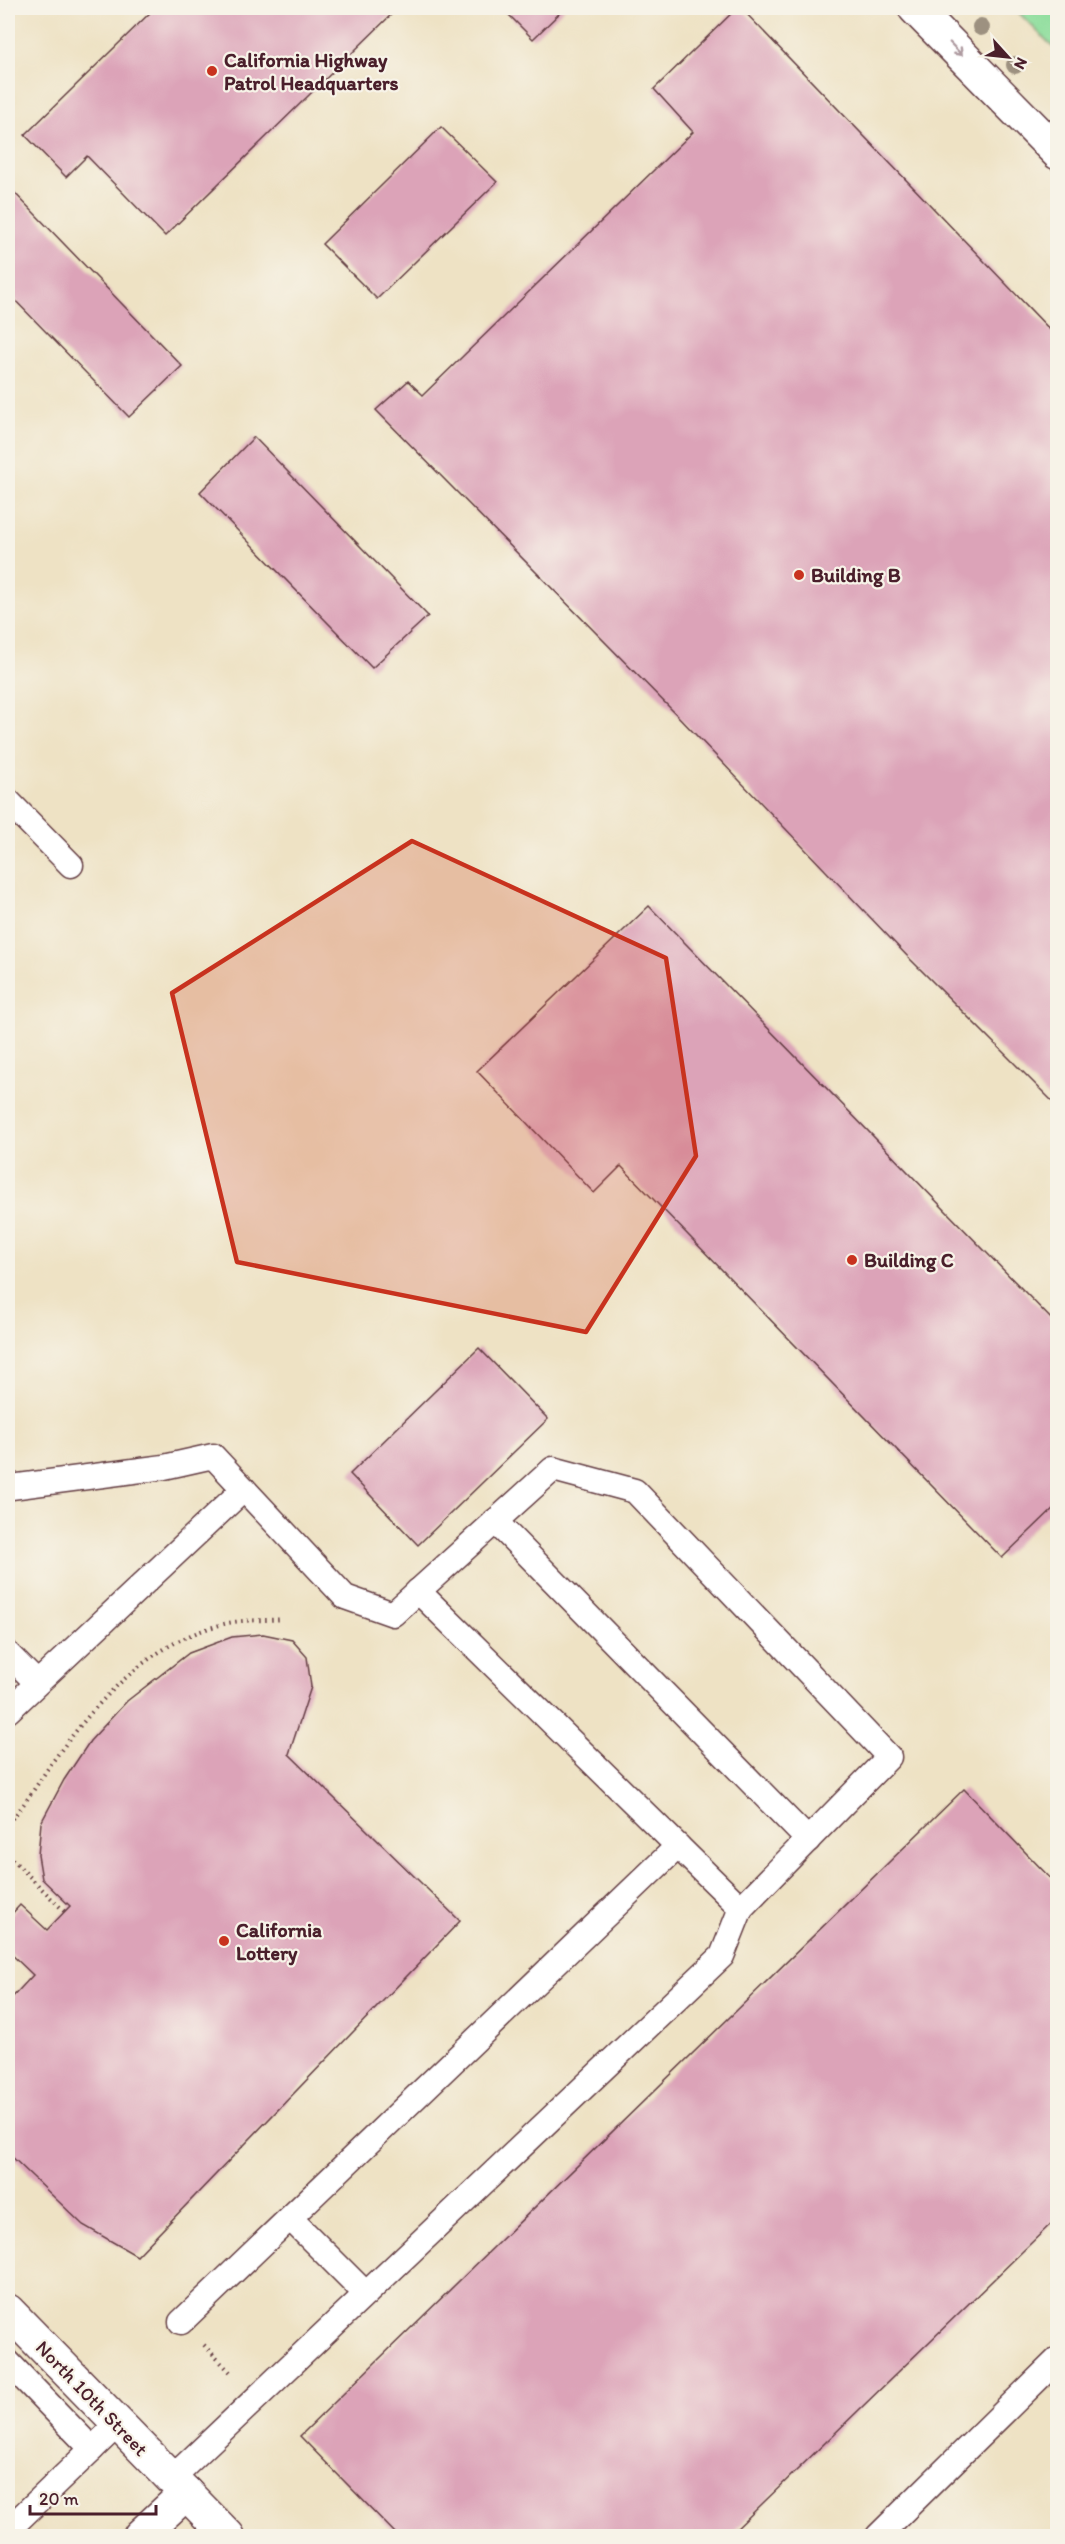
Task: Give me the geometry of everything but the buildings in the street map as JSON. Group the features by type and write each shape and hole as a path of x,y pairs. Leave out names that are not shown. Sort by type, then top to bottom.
{"street":[{"path":"915,8 1058,153"},
{"name":"North 10th Street","path":"8,2311 228,2536"},
{"path":"140,2536 178,2486"}],"lane":[{"path":"8,801 71,865"},
{"path":"11,1487 165,1467 213,1456 345,1597 393,1614 553,1469 635,1491 889,1757 741,1908 722,1956 256,2399 178,2486"},
{"path":"8,1711 244,1489"},
{"path":"495,1521 808,1840"},
{"path":"418,1591 741,1908"},
{"path":"8,1654 37,1683"},
{"path":"181,2322 678,1846"},
{"path":"290,2218 366,2294"},
{"path":"878,2536 1058,2359"},
{"path":"8,2362 92,2449"},
{"path":"8,2530 118,2424"}],"path":[{"path":"8,1823 25,1805 80,1725 122,1680 174,1641 225,1623 283,1619"},
{"path":"8,1855 65,1912"},
{"path":"181,2322 256,2399"}],"highlighted area":[{"path":"412,841 666,958 696,1156 586,1332 237,1262 172,993"}],"green space":[{"path":"1014,8 1052,8 1057,13 1057,51"}],"place":[{"name":"California Highway Patrol Headquarters","path":"212,71"},
{"name":"Building B","path":"799,575"},
{"name":"Building C","path":"852,1260"},
{"name":"California Lottery","path":"224,1941"}]}
